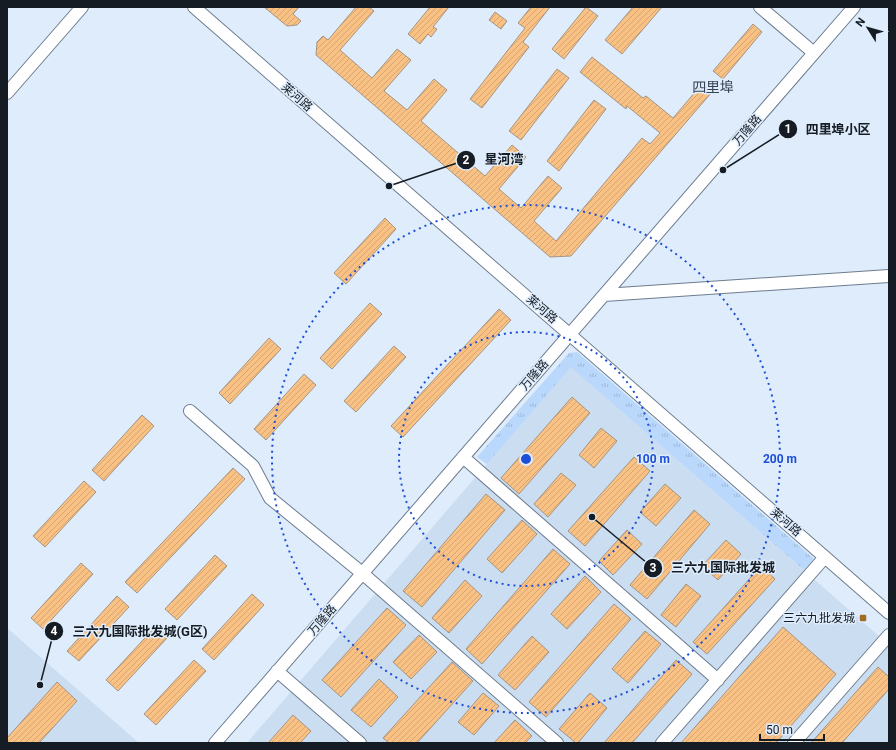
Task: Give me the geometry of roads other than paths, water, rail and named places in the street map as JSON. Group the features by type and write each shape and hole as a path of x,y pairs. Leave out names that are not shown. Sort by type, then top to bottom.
{"street":[{"path":"7,94 82,7"},
{"name":"莱河路","path":"194,7 889,612"},
{"path":"760,7 814,53"},
{"name":"万隆路","path":"215,743 854,7"},
{"path":"604,295 889,276"},
{"path":"190,411 253,466 270,498 362,574 557,743"},
{"path":"463,457 718,680"},
{"path":"662,743 825,557"},
{"path":"794,743 889,634"},
{"path":"278,671 360,743"}],"place":[{"name":"四里埠小区","path":"723,170"},
{"name":"星河湾","path":"389,186"},
{"name":"三六九国际批发城","path":"592,517"},
{"name":"三六九批发城","path":"863,618"},
{"name":"三六九国际批发城(G区)","path":"40,685"}],"district":[{"name":"四里埠","path":"713,87"}]}
